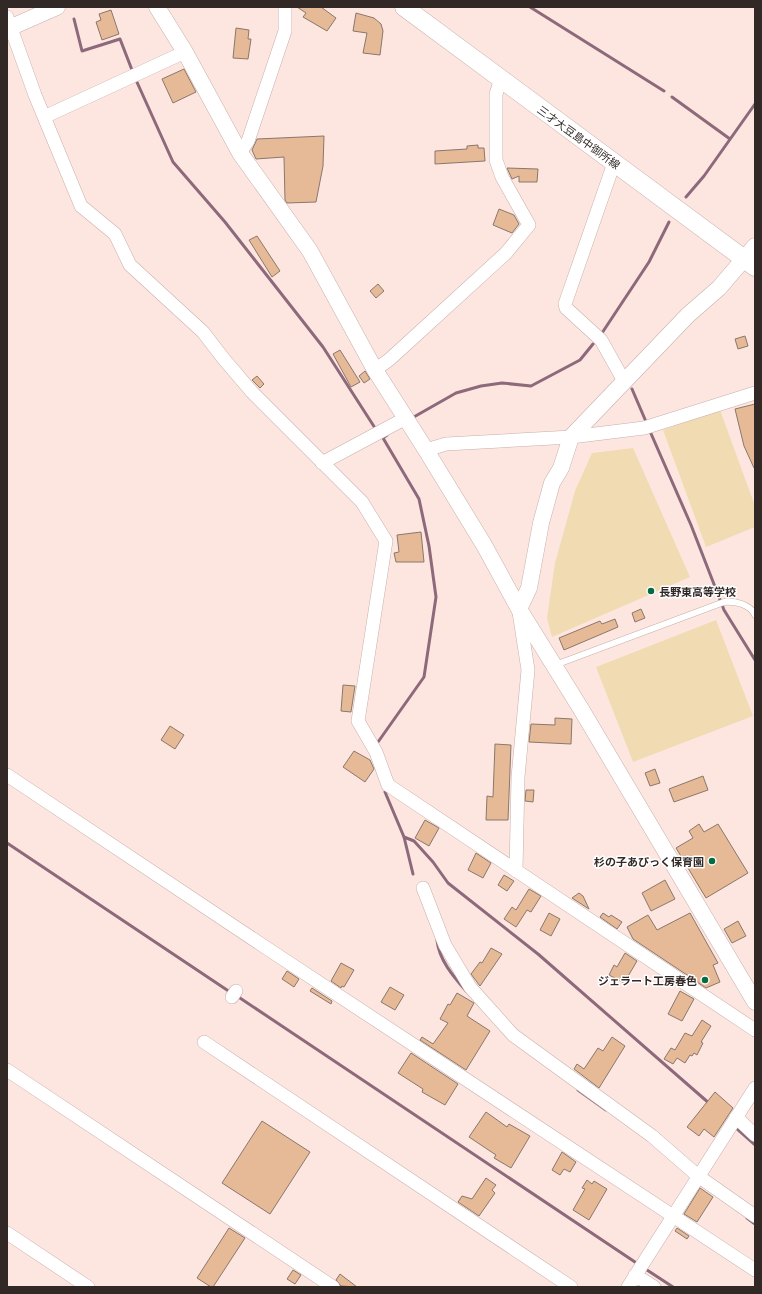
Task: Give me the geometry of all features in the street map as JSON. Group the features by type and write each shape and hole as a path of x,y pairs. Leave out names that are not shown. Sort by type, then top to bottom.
{"main road":[{"name":"三才大豆島中御所線","path":"404,7 614,163 752,258"}],"street":[{"path":"57,7 8,24 44,117 81,206 115,234 130,265 203,332 252,392 362,502 386,541 358,721 376,752 388,785 755,1030"},
{"path":"157,7 185,52 240,153 310,251 375,370 484,545 519,609 755,1002"},
{"path":"240,153 248,141 285,31 285,7"},
{"path":"44,117 185,52"},
{"path":"375,370 390,359 506,254 529,226 502,177 496,160 496,94 501,79"},
{"path":"614,163 565,304 566,308 601,340 624,381"},
{"path":"516,871 518,777 528,670 519,609 529,588 541,523 552,484 561,468 571,437 688,316 752,258"},
{"path":"426,450 446,444 571,437 648,427 755,393"},
{"path":"322,463 406,418"},
{"path":"7,775 264,947 755,1270"},
{"path":"423,888 446,945 470,987 513,1035 652,1136 698,1176 755,1216"},
{"path":"204,1042 571,1287"},
{"path":"7,1070 333,1287"},
{"path":"628,1287 755,1088"},
{"path":"736,1117 755,1135"},
{"path":"7,1233 88,1287"},
{"path":"635,1275 654,1287"}],"lane":[{"path":"554,666 722,603 734,601 753,612 755,615"}],"shaded area":[{"path":"720,410 755,506 755,527 706,547 663,430"},
{"path":"633,448 690,577 552,637 547,618 555,563 575,491 592,453"},
{"path":"716,620 753,716 633,762 596,667"}],"building":[{"path":"297,7 321,7 336,18 327,31 303,17 306,13"},
{"path":"111,10 119,34 102,40 96,22 101,20 99,14"},
{"path":"356,13 374,18 381,24 383,31 380,55 363,53 367,33 353,31"},
{"path":"236,28 249,30 248,39 251,39 248,59 233,58"},
{"path":"184,69 196,92 173,103 162,79"},
{"path":"324,136 323,166 316,202 287,203 285,200 284,157 256,159 252,150 257,139"},
{"path":"478,145 478,148 484,148 485,161 435,164 435,151 467,149 467,146"},
{"path":"507,168 538,169 537,182 519,182 519,176 512,179"},
{"path":"499,209 514,215 519,224 512,233 493,225"},
{"path":"257,236 280,271 272,277 249,240"},
{"path":"378,284 384,291 376,298 370,291"},
{"path":"745,336 748,346 738,349 735,339"},
{"path":"340,350 360,382 351,387 333,354"},
{"path":"365,371 370,379 364,383 359,376"},
{"path":"257,376 264,384 260,388 252,380"},
{"path":"755,404 754,468 744,446 735,409"},
{"path":"421,532 424,562 396,562 394,553 399,552 397,535"},
{"path":"641,609 645,618 635,622 632,613"},
{"path":"615,619 618,627 564,650 559,638 600,621 602,624"},
{"path":"343,685 355,686 351,712 341,711"},
{"path":"555,718 572,719 571,744 529,742 531,724 555,725"},
{"path":"170,726 184,735 175,749 161,740"},
{"path":"495,744 511,745 508,820 486,820 487,796 493,797"},
{"path":"354,751 370,760 374,769 365,782 343,767"},
{"path":"655,769 660,783 650,786 645,773"},
{"path":"703,776 708,790 674,802 669,789"},
{"path":"526,790 534,790 533,802 525,801"},
{"path":"425,820 439,828 429,846 415,838"},
{"name":"杉の子あぴっく保育園","path":"699,824 704,832 718,824 748,873 706,898 676,848 693,838 689,831"},
{"path":"476,853 491,863 483,878 468,870"},
{"path":"504,875 514,881 507,891 498,885"},
{"path":"665,880 675,899 651,911 642,893"},
{"path":"529,889 541,896 531,912 527,910 516,927 504,919 512,907 516,910"},
{"path":"579,893 583,896 589,909 572,898"},
{"path":"549,913 560,919 551,936 540,930"},
{"path":"603,913 609,917 611,915 622,922 617,929 600,917"},
{"path":"690,913 718,963 713,965 720,982 706,988 697,982 693,976 690,977 633,939 627,927 648,915 657,930"},
{"path":"738,921 746,936 732,943 724,929"},
{"path":"491,948 502,954 480,986 471,974 480,962 482,963"},
{"path":"625,953 637,961 624,983 609,975 614,965 617,967"},
{"path":"341,963 354,970 344,987 342,986 341,988 331,981"},
{"path":"287,971 299,979 294,987 282,979"},
{"path":"390,987 404,995 395,1010 381,1002"},
{"path":"312,988 332,1001 331,1004 310,991"},
{"path":"680,991 694,999 682,1021 668,1014"},
{"path":"457,993 474,1003 467,1016 490,1031 466,1070 420,1040 422,1037 433,1044 448,1023 440,1019 448,1004 450,1005"},
{"path":"702,1020 711,1026 701,1042 703,1043 697,1055 694,1053 692,1056 690,1055 685,1063 677,1058 673,1064 664,1059 671,1048 675,1050 685,1033 692,1036"},
{"path":"612,1037 625,1046 599,1088 574,1069 577,1064 584,1069 598,1048 603,1051"},
{"path":"411,1053 458,1084 445,1105 422,1092 423,1089 398,1073"},
{"path":"715,1092 733,1108 714,1137 704,1129 699,1136 687,1127"},
{"path":"486,1112 507,1127 509,1124 530,1136 511,1168 494,1158 496,1155 469,1137"},
{"path":"262,1121 310,1152 270,1214 222,1183"},
{"path":"562,1152 576,1162 570,1172 564,1169 560,1175 552,1170"},
{"path":"486,1178 496,1185 492,1190 495,1193 479,1216 458,1202 462,1196 472,1199"},
{"path":"587,1180 592,1184 594,1181 607,1189 589,1220 573,1210 585,1189 582,1188"},
{"path":"700,1188 713,1197 697,1222 684,1214"},
{"path":"229,1228 245,1238 213,1287 211,1287 197,1278"},
{"path":"677,1228 689,1236 687,1239 675,1231"},
{"path":"293,1270 301,1275 295,1284 287,1279"},
{"path":"340,1274 357,1287 341,1286 336,1280"}],"waterway":[{"path":"530,7 664,91"},
{"path":"74,19 82,51 120,39 132,70"},
{"path":"136,80 173,162 225,222 323,347 375,428"},
{"path":"672,97 730,139"},
{"path":"686,197 704,176 755,104"},
{"path":"602,333 649,262 669,222"},
{"path":"412,418 456,393 481,386 502,383 531,386 580,360 593,344"},
{"path":"632,389 647,424"},
{"path":"649,429 691,525 724,610 755,660"},
{"path":"378,742 424,677 436,597 429,546 419,499 383,438 387,435"},
{"path":"385,792 404,837 413,874"},
{"path":"404,837 414,841 433,862 448,883 538,954 710,1104"},
{"path":"7,843 230,992"},
{"path":"437,940 438,947 444,961 452,974 466,991"},
{"path":"237,996 635,1262"},
{"path":"578,1090 606,1110"},
{"path":"737,1129 755,1145"},
{"path":"747,1218 755,1224"},
{"path":"647,1270 673,1287"}],"place":[{"name":"長野東高等学校","path":"651,591"},
{"name":"杉の子あぴっく保育園","path":"712,861"},
{"name":"ジェラート工房春色","path":"705,980"}]}
